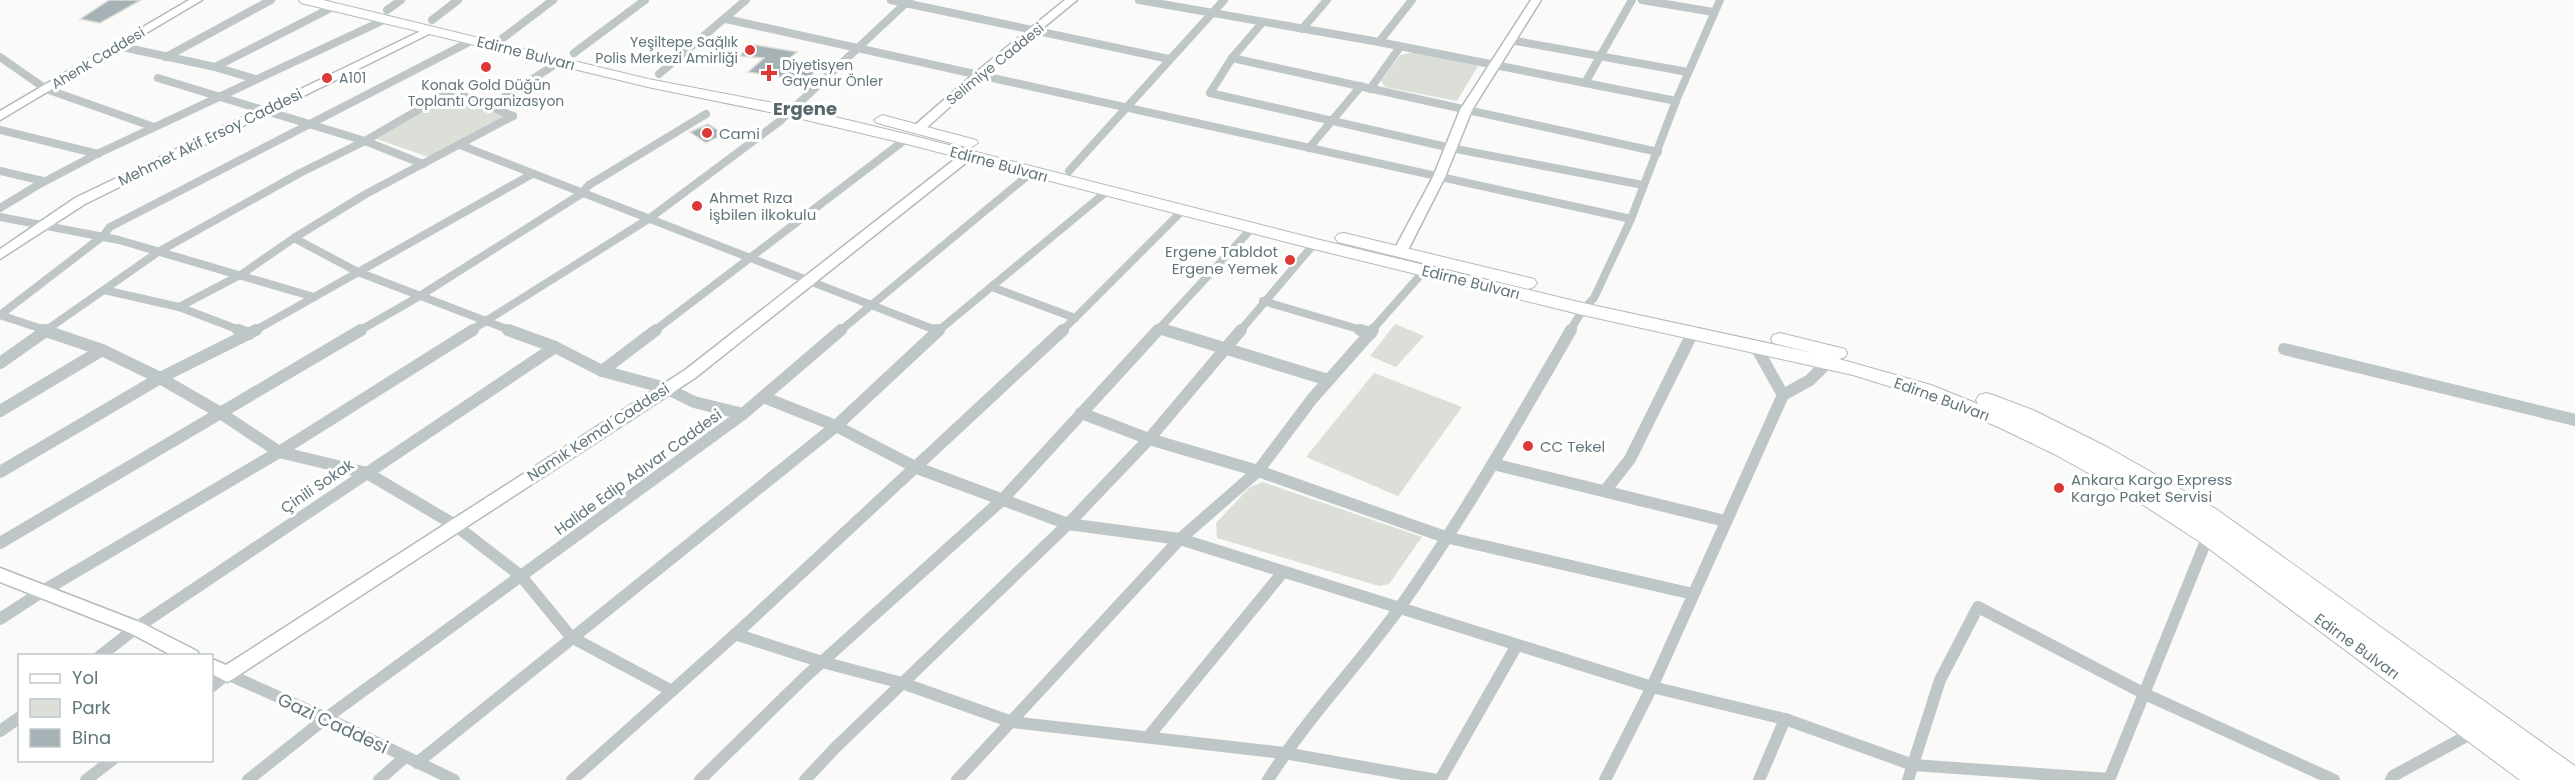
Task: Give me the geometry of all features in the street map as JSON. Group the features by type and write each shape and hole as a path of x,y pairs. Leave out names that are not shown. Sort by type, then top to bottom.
{"highway":[{"name":"Edirne Bulvarı","path":"306,0 573,53 1401,250 1588,304 1693,332 1856,369 1924,390 2003,421 2061,449 2135,490 2208,536 2540,780"},
{"name":"Edirne Bulvarı","path":"349,0 386,15"},
{"name":"Edirne Bulvarı","path":"429,25 473,40 648,83 794,107"},
{"name":"Edirne Bulvarı","path":"912,134 968,155 1106,192 1424,271 1810,346 1891,366 2028,416 2158,484 2254,546 2460,699 2574,780"}],"street":[{"name":"Ahenk Caddesi","path":"0,116 196,0"},
{"path":"166,57 271,0"},
{"path":"0,208 43,181 386,15 401,0"},
{"path":"429,25 458,0"},
{"path":"503,38 553,0"},
{"path":"573,53 645,0"},
{"path":"659,74 746,0"},
{"path":"891,0 908,1 1169,59"},
{"name":"Selimiye Caddesi","path":"912,134 979,75 1072,0"},
{"path":"1139,0 1379,42 1676,101"},
{"path":"1069,171 1224,0"},
{"path":"1302,29 1327,0"},
{"path":"1379,42 1412,0"},
{"path":"1401,250 1439,177 1466,110 1536,0"},
{"path":"1585,83 1632,0"},
{"path":"1642,0 1713,12"},
{"path":"1268,780 1284,753 1399,609 1493,464 1588,304 1631,219 1676,101 1720,0"},
{"path":"0,619 43,591 279,452 650,218 780,121 908,1"},
{"path":"215,67 333,7"},
{"path":"726,19 1631,219"},
{"path":"1262,23 1232,58 1210,93 1451,148 1643,185"},
{"name":"Mehmet Akif Ersoy Caddesi","path":"0,255 80,201 266,111 429,25"},
{"path":"0,315 103,236 110,227 473,40"},
{"path":"1510,40 1689,72"},
{"path":"118,46 215,67 255,79"},
{"path":"1309,148 1400,47"},
{"path":"0,57 46,89 154,128"},
{"path":"1232,58 1658,152"},
{"path":"489,106 559,62"},
{"path":"158,78 365,141 423,164"},
{"path":"0,363 158,252 300,173 365,141 451,91 513,116 423,164 294,238 242,274 179,307"},
{"path":"0,543 219,412 418,297 581,194 589,185 706,114"},
{"path":"0,130 98,154"},
{"path":"602,371 912,134"},
{"path":"460,145 938,331"},
{"name":"Namık Kemal Caddesi","path":"219,670 455,525 690,374 968,155"},
{"path":"0,171 43,181"},
{"name":"Halide Edip Adıvar Caddesi","path":"248,780 326,718 743,414 807,362 870,303 978,219 1032,172"},
{"path":"0,472 160,378 249,334 532,174"},
{"path":"379,780 411,760 571,637 836,426 938,331 1106,192"},
{"path":"572,780 1030,363 1182,211"},
{"path":"0,217 45,223 103,236 242,274 314,297"},
{"path":"700,780 822,662 1003,499 1252,228"},
{"path":"294,238 358,272 418,297 555,347 602,371 666,388 694,402 743,414"},
{"path":"805,780 902,683 1068,525 1149,439 1226,350 1263,301 1314,244"},
{"path":"957,780 1180,539 1258,471 1328,380 1424,271"},
{"path":"992,287 1075,318"},
{"path":"104,290 179,307 249,334"},
{"path":"1263,301 1371,333"},
{"path":"0,315 102,350 160,378 219,412 279,452 367,473 455,525 521,576 571,637 672,691"},
{"path":"1159,328 1328,380"},
{"path":"1605,491 1630,459 1693,332"},
{"name":"Çinili Sokak","path":"103,654 136,628 555,347"},
{"path":"1756,347 1783,395"},
{"path":"2284,349 2575,420"},
{"path":"0,411 102,350"},
{"path":"1605,780 1652,687 1783,395 1810,380 1827,363"},
{"path":"763,397 836,426 916,468 1068,525 1180,539 1652,687 1785,719 1913,765 2109,780 2208,536"},
{"path":"1081,412 1149,439 1258,471 1445,537 1693,594"},
{"path":"1493,464 1725,521"},
{"path":"1148,737 1283,572"},
{"path":"0,575 136,628 187,654"},
{"path":"1908,780 1940,680 1978,607 2145,694 2334,780"},
{"path":"735,634 822,662 902,683 1012,722 1284,753 1439,780 1517,645"},
{"name":"Gazi Caddesi","path":"219,670 326,718 454,780"},
{"path":"0,732 18,718"},
{"path":"1759,780 1785,719"},
{"path":"2391,780 2474,732"},
{"path":"86,780 109,762"}],"green space":[{"path":"1414,52 1478,66 1457,101 1385,87 1381,81 1400,55"},
{"path":"450,96 511,115 431,158 377,139"},
{"path":"1395,324 1424,336 1396,367 1370,356"},
{"path":"1374,373 1462,407 1398,496 1306,457"},
{"path":"1263,482 1422,537 1389,584 1379,586 1217,538 1216,523 1250,487"}],"building":[{"path":"109,0 141,0 100,23 80,19"},
{"path":"750,44 797,52 785,62 818,69 805,81 748,72 764,58 740,56"},
{"name":"Cami","path":"708,124 724,134 706,143 690,132"}],"place":[{"name":"Yeşiltepe Sağlık Polis Merkezi Amirliği","path":"750,50"},
{"name":"Konak Gold Düğün Toplantı Organizasyon","path":"486,67"},
{"name":"Diyetisyen Gayenur Önler","path":"769,73"},
{"name":"A101","path":"327,78"},
{"name":"Cami","path":"707,133"},
{"name":"Ahmet Rıza işbilen ilkokulu","path":"697,206"},
{"name":"Ergene Tabldot Ergene Yemek","path":"1290,260"},
{"name":"CC Tekel","path":"1528,446"},
{"name":"Ankara Kargo Express Kargo Paket Servisi","path":"2059,488"}],"district":[{"name":"Ergene","path":"805,108"}]}
